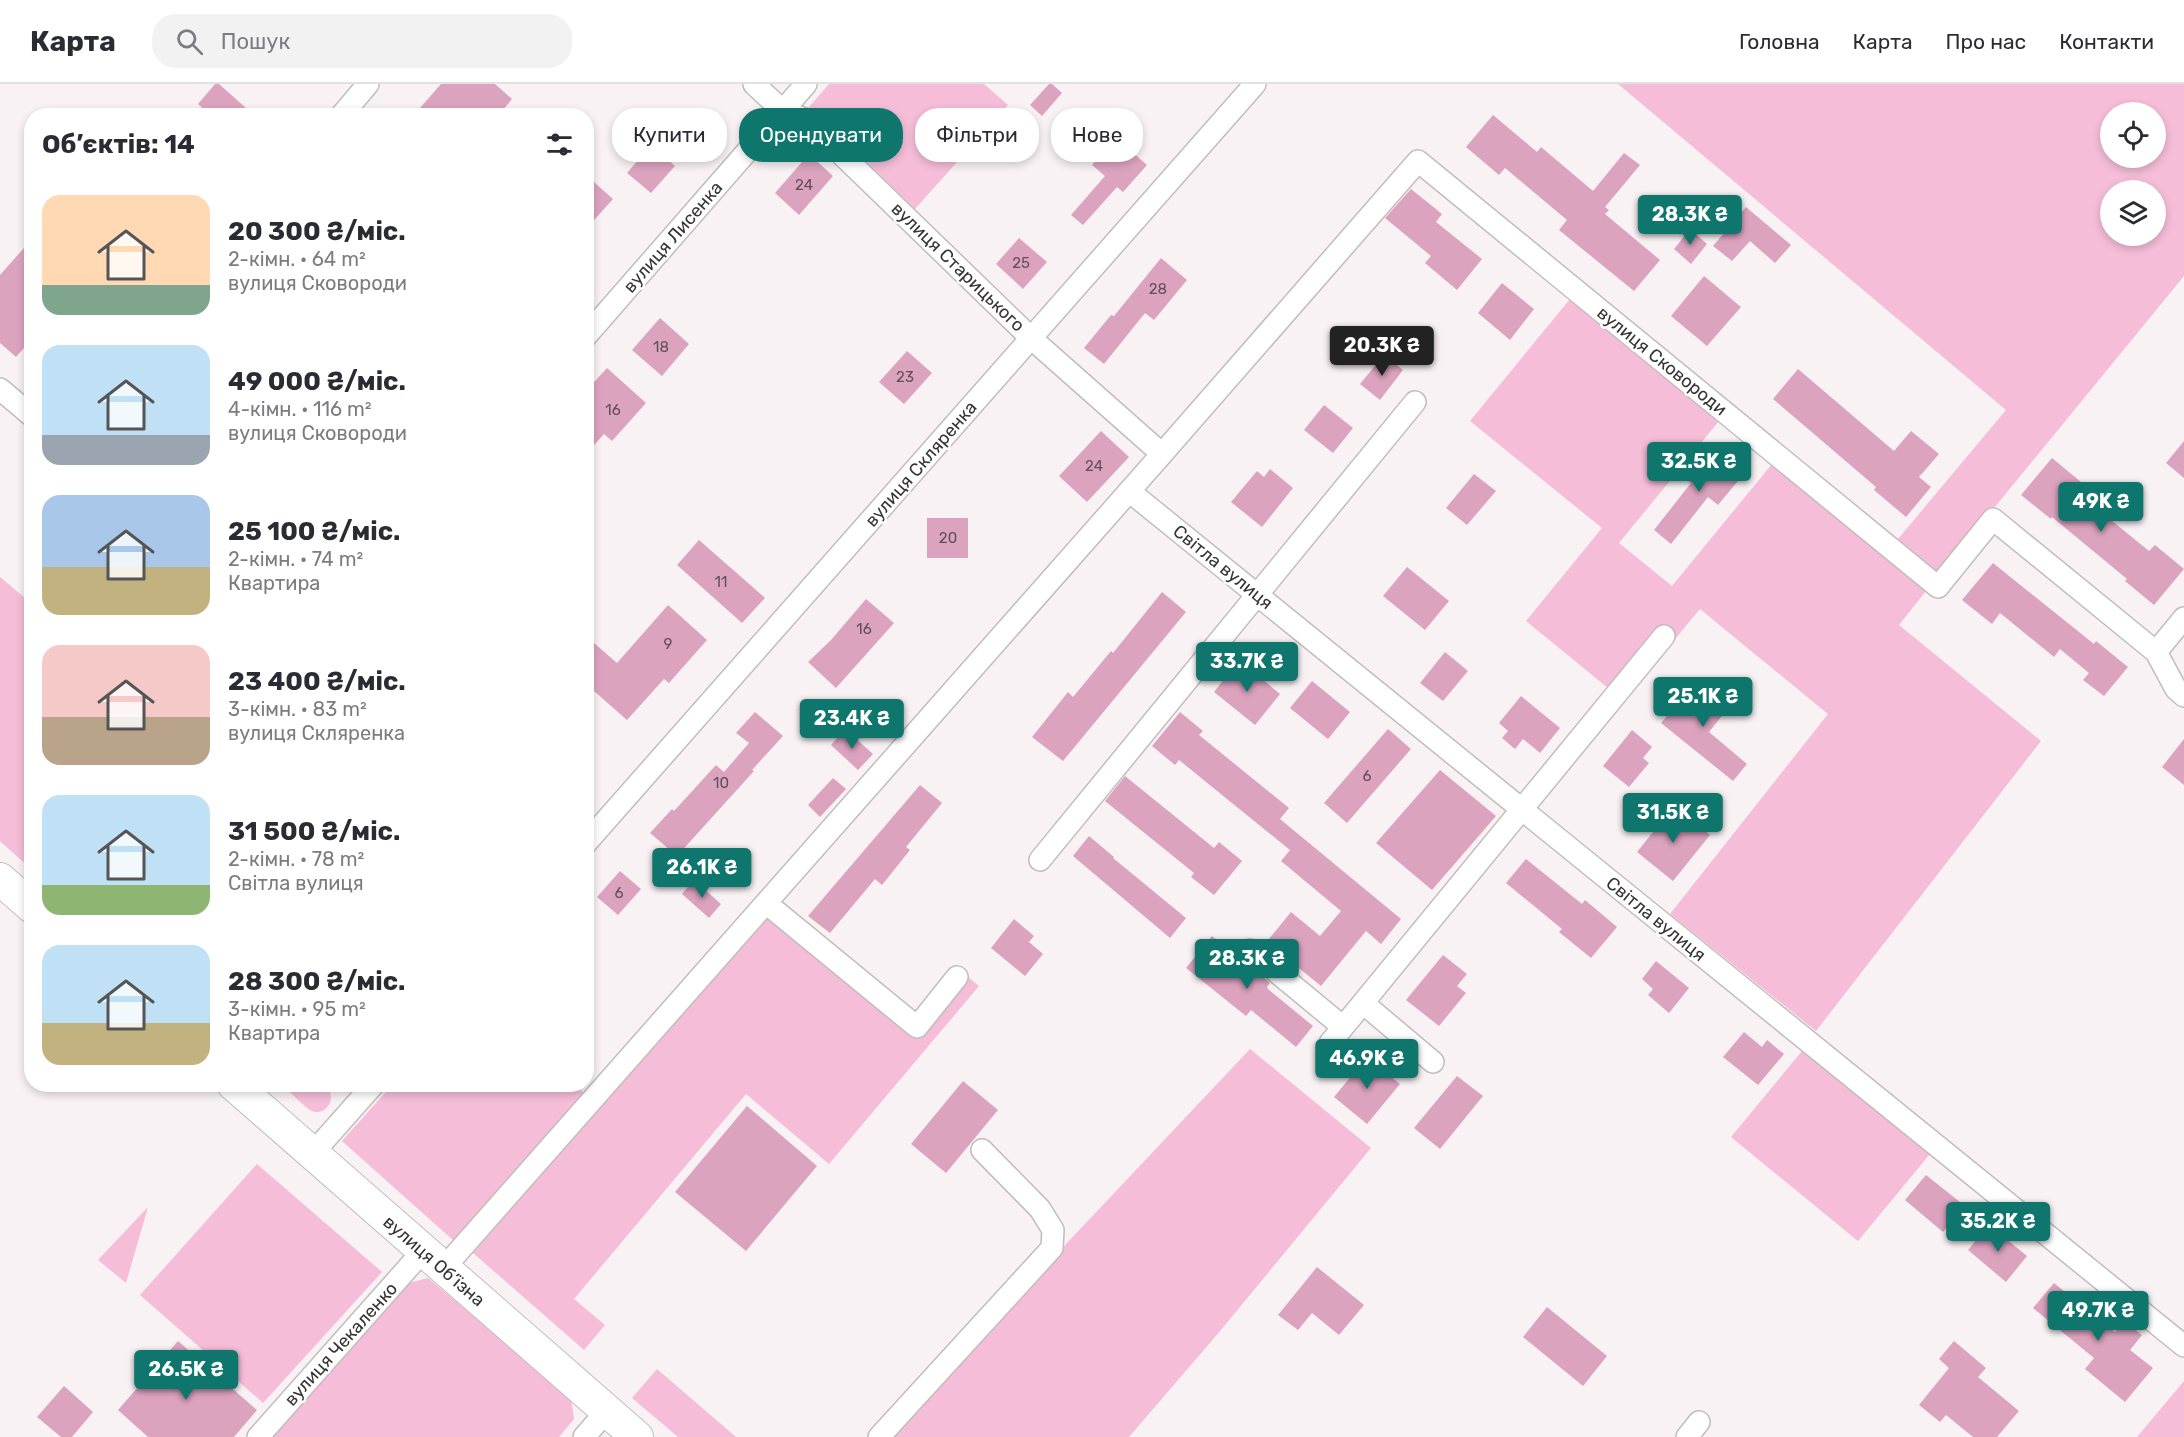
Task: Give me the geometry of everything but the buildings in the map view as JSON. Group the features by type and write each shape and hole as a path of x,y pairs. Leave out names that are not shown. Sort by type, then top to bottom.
{"highway":[{"path":"0,879 24,900"},
{"name":"вулиця Об’їзна","path":"242,1092 637,1437"}],"street":[{"path":"348,108 368,84"},
{"name":"вулиця Старицького","path":"754,84 780,108"},
{"name":"вулиця Лисенка","path":"786,108 806,84"},
{"name":"вулиця Скляренка","path":"594,834 1255,84"},
{"name":"вулиця Лисенка","path":"594,327 739,161"},
{"name":"вулиця Сковороди","path":"1162,454 1418,161 1938,586 1994,519 2156,652 2176,689 2184,696"},
{"name":"вулиця Старицького","path":"849,162 1032,339 1162,454"},
{"path":"0,389 24,409"},
{"path":"1040,860 1415,402"},
{"name":"вулиця Чекаленко","path":"594,1087 766,903 1162,454"},
{"name":"Світла вулиця","path":"1129,491 2184,1346"},
{"path":"2156,652 2184,618"},
{"path":"1250,950 1337,1035 1664,636"},
{"path":"766,903 917,1026 957,977"},
{"path":"1363,1003 1433,1062"},
{"path":"312,1154 367,1092"},
{"name":"вулиця Чекаленко","path":"258,1437 433,1260 590,1092"},
{"path":"879,1437 1052,1248 1053,1230 1040,1209 982,1150"},
{"path":"584,1437 606,1412"}],"shaded area":[{"path":"829,84 984,84 1008,105 1005,108 915,108 915,162 957,162 915,209 866,162 903,162 903,108 809,107"},
{"path":"1618,84 2184,84 2184,276 1940,574 1898,539 2006,410"},
{"path":"1570,299 1719,421 1619,543 1672,586 1772,464 1926,591 1899,625 2041,741 1816,1031 1670,914 1828,714 1700,609 1675,639 1659,626 1608,688 1526,621 1602,528 1470,421"},
{"path":"0,577 24,597 24,863 0,841"},
{"path":"770,914 919,1036 968,977 979,986 829,1164 746,1094 574,1299 605,1325 584,1350 473,1253"},
{"path":"1250,1049 1371,1148 1221,1330 1129,1437 892,1437 1067,1243"},
{"path":"1802,1051 1930,1154 1858,1241 1731,1137"},
{"path":"290,1092 330,1092 331,1095 330,1103 320,1112 312,1111"},
{"path":"386,1092 583,1092 585,1094 454,1241 342,1141"},
{"path":"257,1164 382,1272 263,1403 140,1295"},
{"path":"148,1207 126,1283 98,1260"},
{"path":"428,1278 571,1398 574,1419 559,1437 272,1437 401,1285"},
{"path":"657,1369 736,1437 678,1437 632,1398"},
{"path":"2184,1381 2184,1437 2137,1437"}]}
